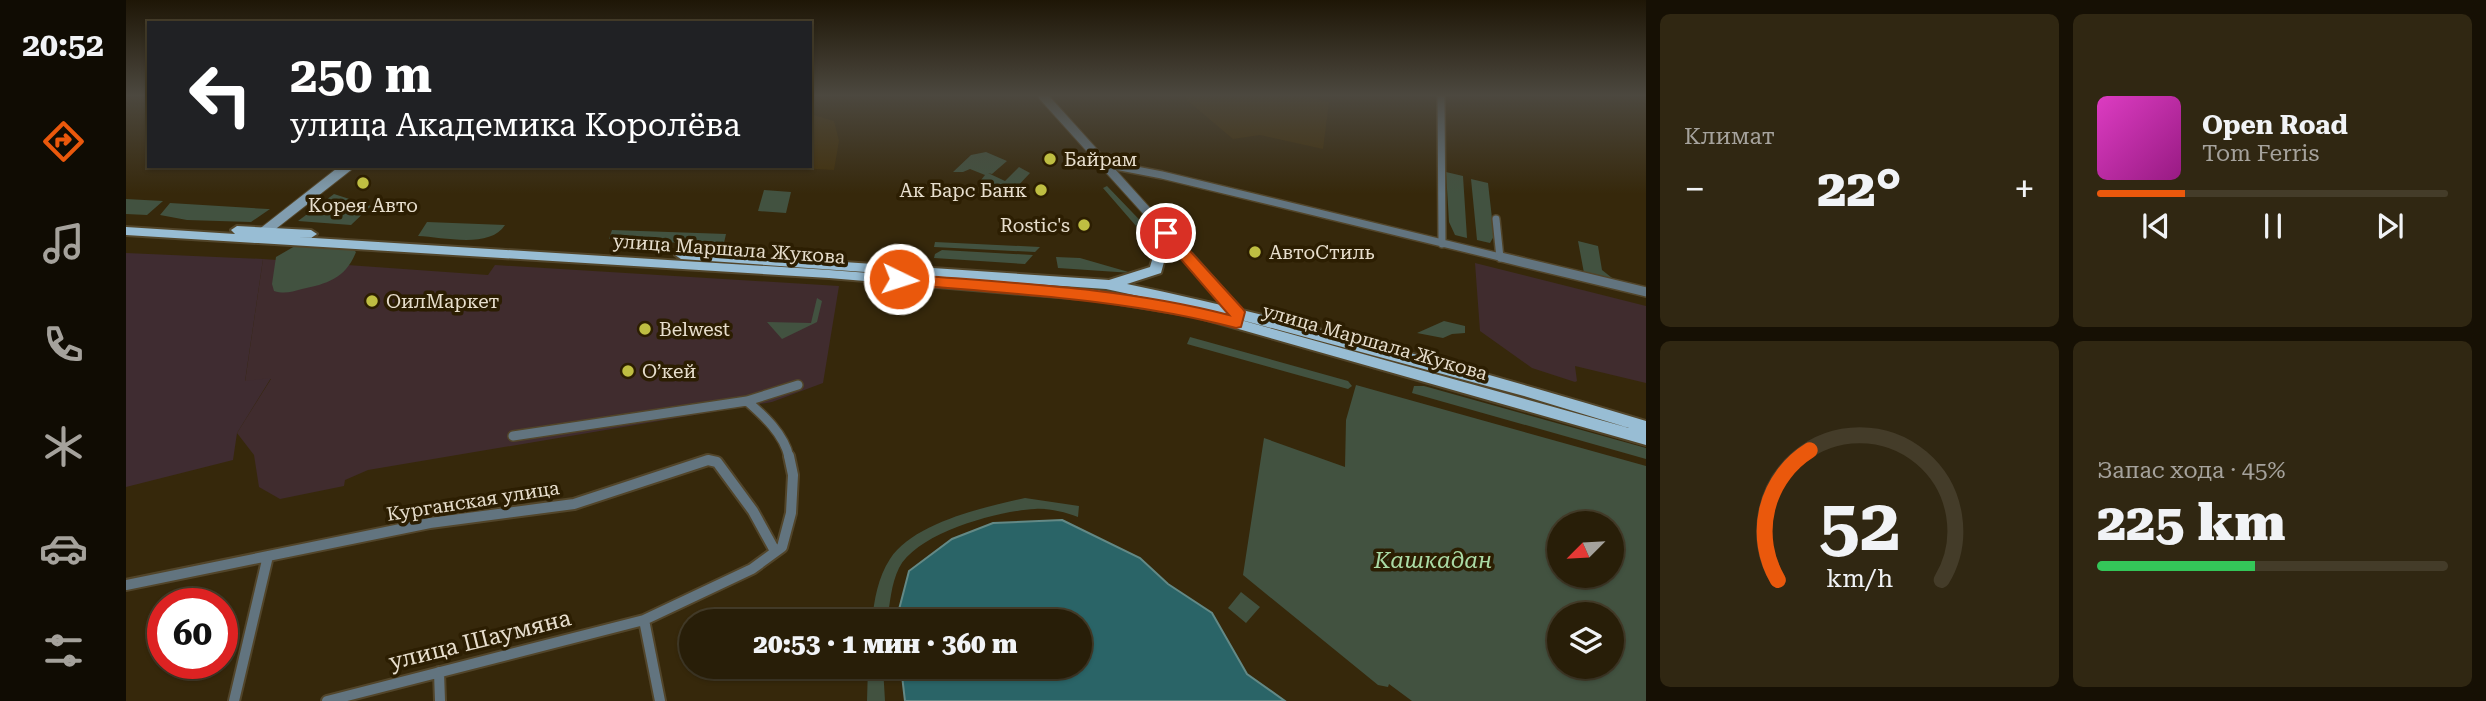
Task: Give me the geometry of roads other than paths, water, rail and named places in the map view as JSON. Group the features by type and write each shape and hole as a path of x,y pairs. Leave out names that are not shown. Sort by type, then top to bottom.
{"main road":[{"path":"258,236 345,168"},
{"name":"улица Маршала Жукова","path":"126,223 258,236 1041,289 1095,295 1236,317 1646,439"},
{"name":"улица Маршала Жукова","path":"126,231 762,260 1106,284 1524,390 1646,427"},
{"path":"1106,284 1156,270 1166,233"}],"street":[{"path":"1073,129 1166,233 1236,317"},
{"path":"1441,129 1442,244"},
{"path":"1105,164 1162,175 1646,292"},
{"path":"1496,219 1500,258"},
{"path":"513,436 747,401 798,385"},
{"path":"747,401 766,418 786,447 793,475 792,500 778,549"},
{"name":"Курганская улица","path":"126,584 430,523 574,503 708,460 718,462 778,549"},
{"name":"улица Шаумяна","path":"327,701 644,620 752,569 778,549"},
{"path":"234,701 268,556"},
{"path":"644,620 660,701"},
{"path":"439,672 440,701"}],"water":[{"path":"1062,520 1140,558 1168,584 1212,613 1247,674 1285,701 905,701 902,679 1092,679 1092,609 899,609 909,571 952,539 993,523"}],"place":[{"name":"Байрам","path":"1050,159"},
{"name":"Корея Авто","path":"363,183"},
{"name":"Ак Барс Банк","path":"1041,190"},
{"name":"Rostic's","path":"1084,225"},
{"name":"АвтоСтиль","path":"1255,252"},
{"name":"ОилМаркет","path":"372,301"},
{"name":"Belwest","path":"645,329"},
{"name":"О’кей","path":"628,371"}],"park label":[{"name":"Кашкадан","path":"1433,560"}]}
